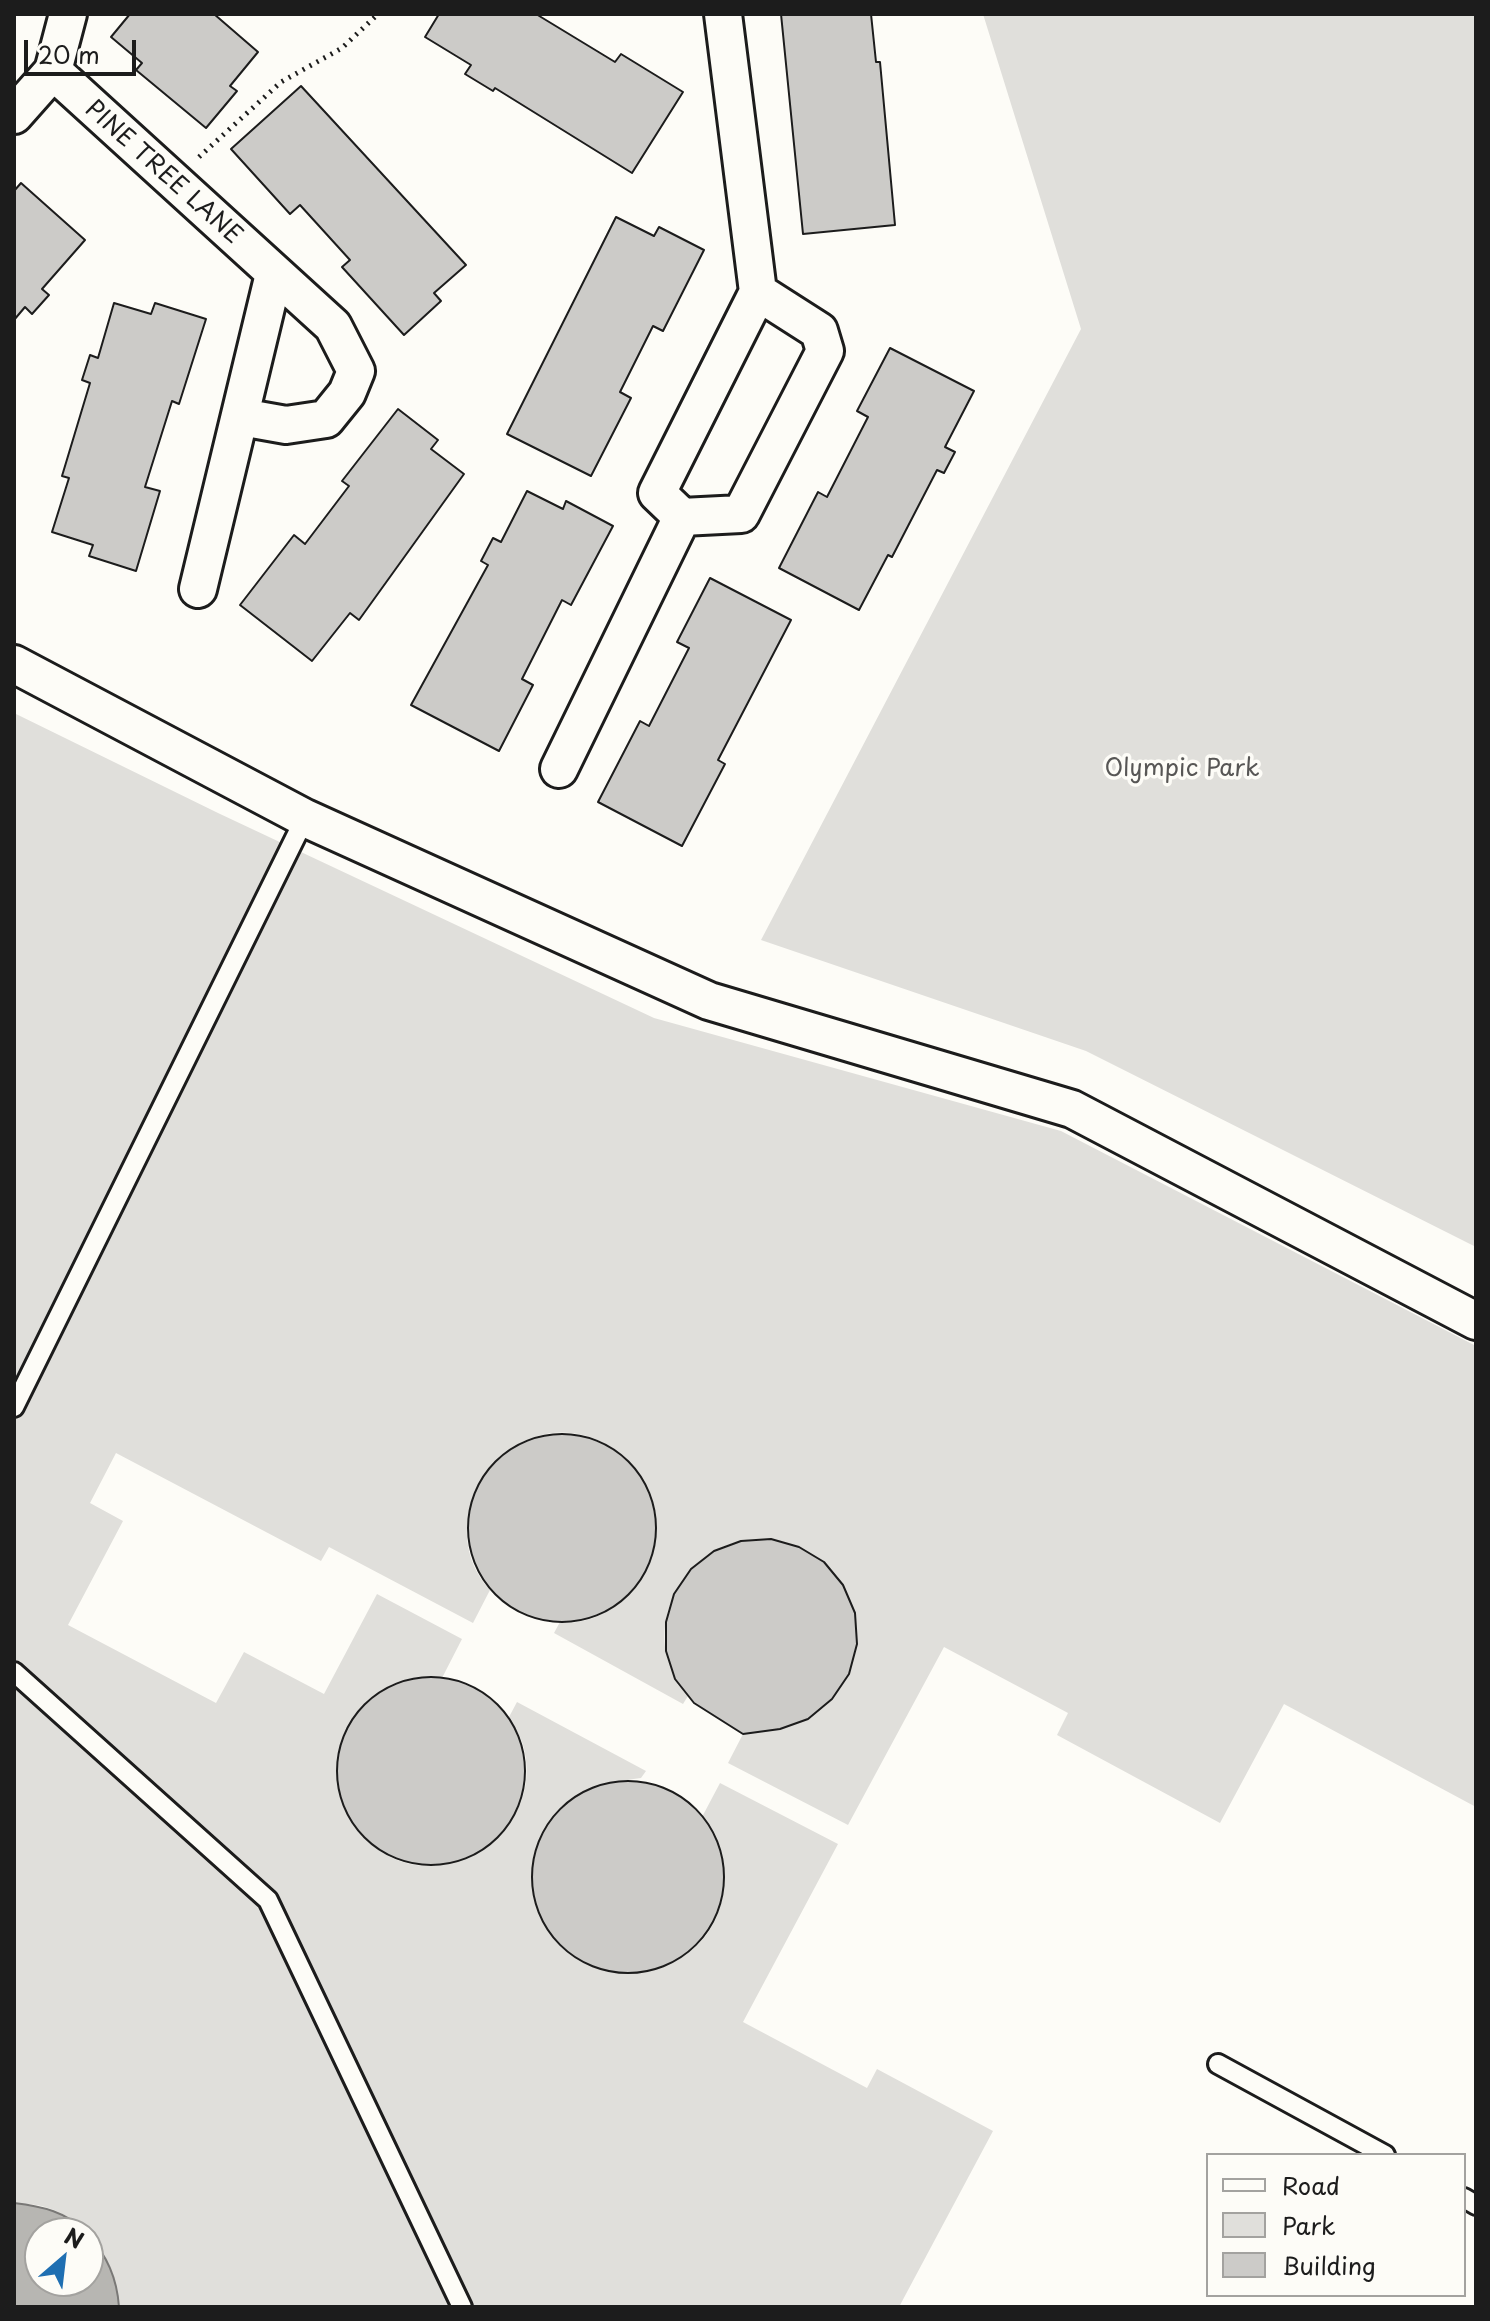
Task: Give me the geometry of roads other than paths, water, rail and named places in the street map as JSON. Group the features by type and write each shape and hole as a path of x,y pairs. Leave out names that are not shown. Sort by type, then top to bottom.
{"street":[{"path":"14,115 53,71 68,14"},
{"path":"723,14 758,292 657,493 682,517 741,514 825,351 819,331 758,292"},
{"name":"PINE TREE LANE","path":"53,71 333,326 356,371 347,393 326,419 286,425 241,417"},
{"path":"198,589 274,274"},
{"path":"559,769 682,517"},
{"path":"14,664 305,818 709,1001 1072,1109 1476,1321"}],"lane":[{"path":"14,1407 305,818"},
{"path":"14,1672 268,1900 462,2307"},
{"path":"1218,2064 1381,2153"}],"park label":[{"name":"Olympic Park","path":"1182,769"}]}
